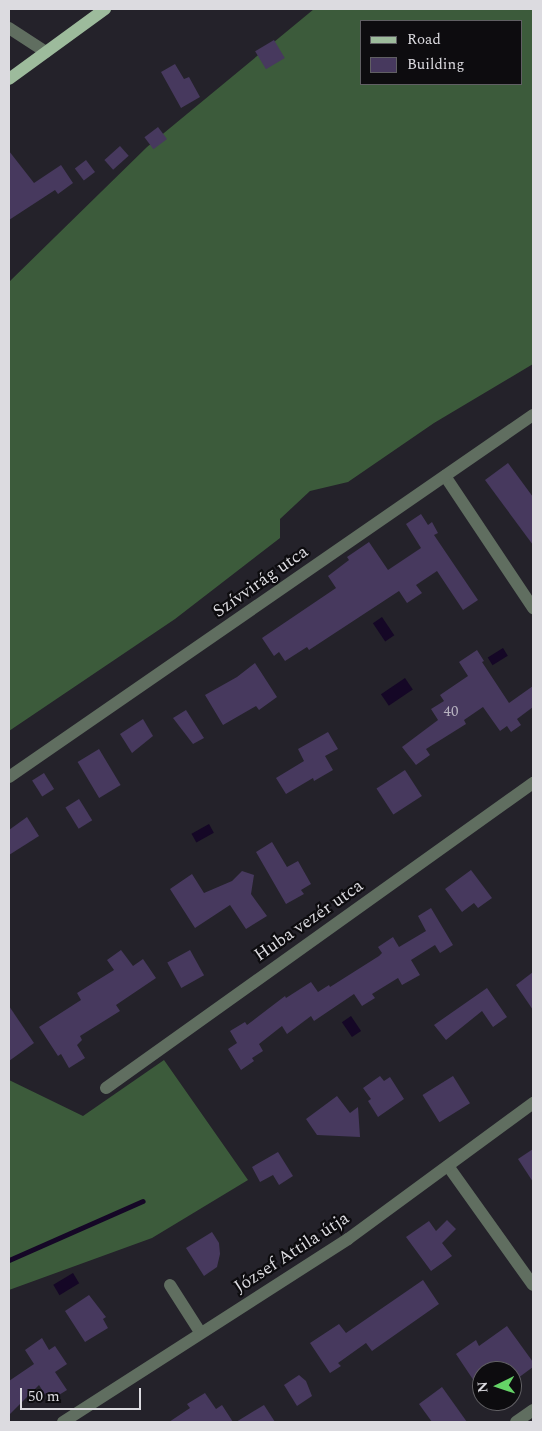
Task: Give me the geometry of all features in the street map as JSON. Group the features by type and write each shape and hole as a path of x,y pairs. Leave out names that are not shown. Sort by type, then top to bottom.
{"main road":[{"path":"9,80 105,9"}],"street":[{"path":"9,28 46,52"},
{"name":"Szívvirág utca","path":"9,777 533,415"},
{"path":"445,476 533,608"},
{"name":"Huba vezér utca","path":"106,1088 533,783"},
{"name":"József Attila útja","path":"63,1422 200,1332 264,1295 348,1239 533,1103"},
{"path":"448,1166 533,1285"},
{"path":"170,1285 200,1332"},
{"path":"516,1422 533,1410"}],"green space":[{"path":"314,9 533,9 533,364 434,423 348,482 310,491 280,519 280,538 175,619 9,731 9,282 147,147"},
{"path":"164,1060 248,1180 152,1238 9,1290 9,1080 83,1116"}],"shaded area":[{"path":"382,617 394,635 385,641 373,623"},
{"path":"503,648 508,656 493,665 488,658"},
{"path":"405,678 413,690 389,706 381,694"},
{"path":"209,824 214,833 196,842 192,834"},
{"path":"351,1016 361,1031 352,1037 342,1022"},
{"path":"73,1273 79,1283 59,1295 53,1285"}],"building":[{"path":"274,40 285,58 266,69 255,51"},
{"path":"175,64 184,79 189,77 200,97 181,108 161,72"},
{"path":"158,127 167,139 153,149 144,137"},
{"path":"120,146 129,156 113,170 104,160"},
{"path":"9,151 34,183 61,165 73,183 58,194 55,190 9,220"},
{"path":"86,160 95,172 84,180 75,168"},
{"path":"508,463 533,497 533,545 485,480"},
{"path":"421,514 428,525 432,522 438,533 434,535 478,600 463,610 437,571 416,585 422,593 407,603 399,591 309,650 307,647 285,661 279,652 274,656 262,638 336,588 328,576 349,560 347,557 369,542 388,570 421,548 406,524"},
{"path":"477,650 484,661 482,662 509,703 533,686 533,707 517,719 521,725 511,732 507,726 500,731 483,707 464,720 466,724 426,749 430,755 416,765 402,747 438,720 431,709 444,701 440,695 468,676 459,662"},
{"path":"255,663 277,697 259,710 256,706 223,725 205,695 237,677"},
{"path":"186,710 204,738 193,744 173,718"},
{"path":"143,719 153,736 132,753 120,734"},
{"path":"328,732 338,749 325,756 333,770 314,781 313,778 286,794 276,778 304,761 298,749"},
{"path":"99,749 121,785 99,798 78,762"},
{"path":"405,770 422,796 393,815 376,789"},
{"path":"44,773 54,789 42,797 32,780"},
{"path":"79,799 92,820 79,829 65,807"},
{"path":"27,817 39,836 9,855 9,830"},
{"path":"272,842 287,867 298,861 311,884 301,890 304,894 286,904 256,852"},
{"path":"471,870 492,898 478,908 474,903 462,912 445,889"},
{"path":"242,871 254,875 251,894 267,916 246,929 230,905 195,928 170,889 192,874 204,893 232,881"},
{"path":"431,908 453,945 440,953 435,945 411,960 420,975 402,985 398,978 372,994 375,998 362,1006 354,994 314,1021 311,1016 287,1034 282,1026 259,1044 263,1051 252,1058 254,1061 241,1070 228,1049 237,1043 230,1031 245,1022 247,1025 285,996 286,998 311,982 318,992 329,985 330,987 379,956 382,953 378,947 393,937 399,947 426,931 418,916"},
{"path":"121,950 133,966 143,959 156,978 116,1005 120,1011 80,1036 82,1040 77,1045 85,1058 69,1068 61,1054 58,1056 39,1027 81,1000 77,993 114,970 107,960"},
{"path":"190,950 204,975 181,988 167,963"},
{"path":"533,972 533,1010 516,985"},
{"path":"487,988 507,1017 493,1027 482,1011 446,1040 434,1025"},
{"path":"9,1006 34,1043 9,1061"},
{"path":"380,1076 384,1081 390,1077 404,1099 378,1117 368,1101 371,1099 363,1088"},
{"path":"453,1076 470,1103 439,1122 422,1095"},
{"path":"337,1096 350,1113 358,1107 360,1137 317,1135 306,1119"},
{"path":"533,1149 533,1182 518,1159"},
{"path":"278,1152 293,1176 279,1185 273,1175 260,1182 252,1167"},
{"path":"447,1220 456,1229 442,1243 452,1256 431,1271 406,1237 429,1221 436,1231"},
{"path":"212,1232 219,1243 220,1254 217,1267 204,1276 186,1248"},
{"path":"423,1280 439,1304 372,1351 366,1343 338,1363 341,1366 330,1373 310,1343 339,1324 346,1333"},
{"path":"89,1295 106,1317 103,1319 108,1328 85,1342 65,1311"},
{"path":"507,1326 533,1362 533,1367 522,1375 522,1361 472,1361 472,1378 456,1354 476,1340 479,1346"},
{"path":"42,1338 49,1350 55,1346 67,1364 55,1372 67,1390 49,1401 39,1385 9,1415 9,1381 34,1364 25,1350"},
{"path":"299,1375 306,1381 312,1396 297,1406 284,1385"},
{"path":"442,1387 467,1422 432,1422 419,1404"},
{"path":"205,1393 216,1409 222,1405 233,1422 169,1422 190,1408 187,1404"},
{"path":"264,1405 275,1422 236,1422"}],"waterway":[{"path":"9,1260 143,1201"}]}
